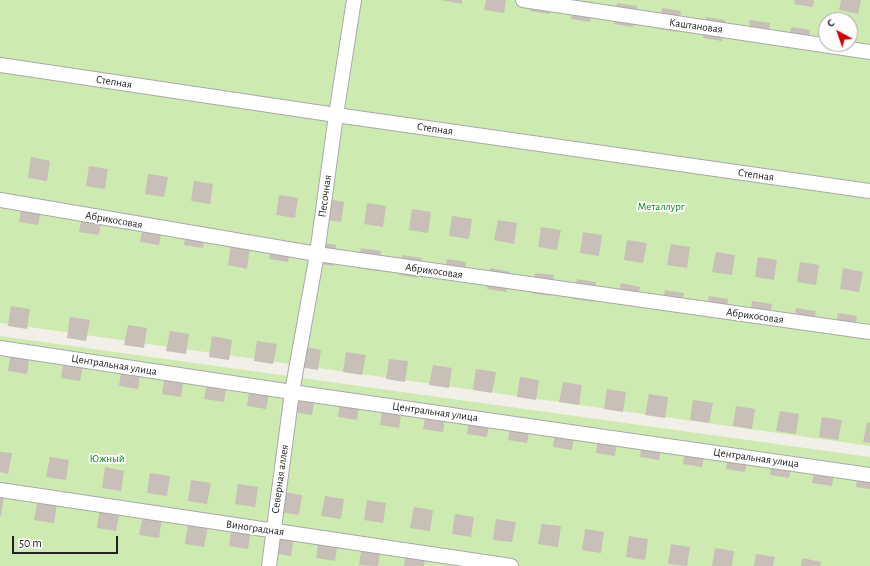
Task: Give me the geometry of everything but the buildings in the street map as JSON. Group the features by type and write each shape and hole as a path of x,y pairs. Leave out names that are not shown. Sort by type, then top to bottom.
{"street":[{"name":"Песочная","path":"292,392 316,254 354,0"},
{"name":"Каштановая","path":"523,0 870,52"},
{"name":"Степная","path":"0,65 336,115 870,191"},
{"name":"Абрикосовая","path":"0,200 316,254 870,332"},
{"name":"Центральная улица","path":"0,348 292,392 870,475"},
{"name":"Северная аллея","path":"269,566 292,392"},
{"name":"Виноградная","path":"0,490 511,566"}],"green space":[{"name":"Металлург","path":"0,0 870,0 870,446 0,323"},
{"name":"Южный","path":"0,336 870,457 870,566 0,566"}]}
